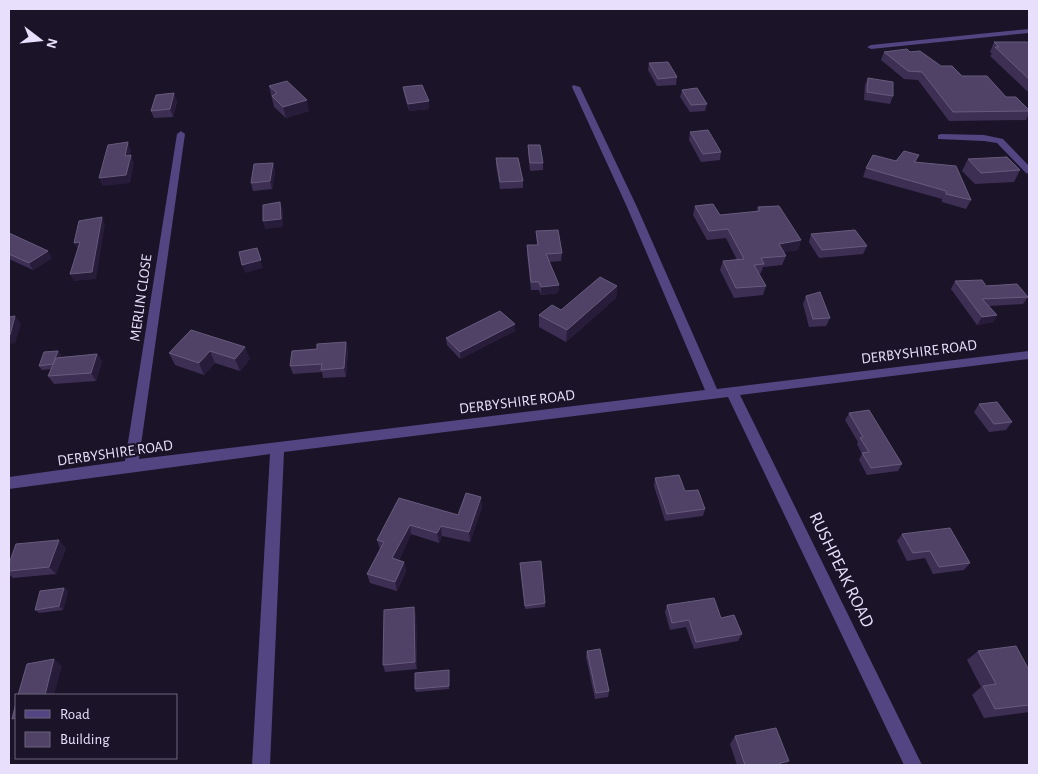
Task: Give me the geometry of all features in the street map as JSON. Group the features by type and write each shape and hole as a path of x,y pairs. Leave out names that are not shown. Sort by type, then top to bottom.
{"street":[{"path":"871,47 1029,31"},
{"path":"576,87 632,207 713,394"},
{"name":"MERLIN CLOSE","path":"132,466 181,134"},
{"path":"941,137 984,138 1000,141 1029,171"},
{"name":"DERBYSHIRE ROAD","path":"9,483 1029,354"},
{"name":"RUSHPEAK ROAD","path":"732,392 913,765"},
{"path":"261,765 277,449"}],"building":[{"path":"994,42 1029,43 1029,79 995,47 999,47"},
{"path":"907,49 910,52 920,51 941,66 952,66 962,76 987,76 1006,97 1016,97 1029,111 953,112 922,72 908,71 884,52"},
{"path":"668,62 677,77 658,79 649,63"},
{"path":"868,78 893,82 893,96 867,92"},
{"path":"287,81 307,100 283,107 272,96 277,93 269,86"},
{"path":"422,85 429,101 408,104 403,87"},
{"path":"697,88 707,104 691,105 682,90"},
{"path":"174,93 170,109 151,111 156,95"},
{"path":"708,130 721,152 703,154 690,132"},
{"path":"128,142 125,156 131,155 126,175 99,178 108,145"},
{"path":"528,145 540,145 543,163 530,163"},
{"path":"904,151 919,155 914,162 956,166 971,200 946,194 946,191 866,168 873,155 896,161"},
{"path":"1007,157 1020,170 981,173 968,159"},
{"path":"496,158 518,158 523,181 500,182"},
{"path":"273,163 270,181 251,183 254,164"},
{"path":"280,202 281,219 263,221 263,205"},
{"path":"713,204 720,215 760,211 758,207 779,206 801,240 779,244 786,256 761,258 764,264 754,265 766,286 736,288 723,261 744,259 728,229 709,231 695,206"},
{"path":"102,217 92,272 70,274 80,242 74,243 79,221"},
{"path":"558,230 562,253 546,254 559,285 541,287 539,282 531,282 527,245 538,245 536,231"},
{"path":"855,230 867,246 822,250 811,234"},
{"path":"9,233 48,251 29,263 9,254"},
{"path":"257,248 261,260 242,265 239,252"},
{"path":"600,277 617,286 567,330 539,315 552,305 561,310"},
{"path":"982,280 986,286 1017,284 1028,297 982,299 997,315 982,317 955,281"},
{"path":"820,292 830,318 813,319 806,296"},
{"path":"500,311 515,324 460,352 446,338"},
{"path":"15,316 10,335 9,335 9,317"},
{"path":"191,330 245,347 235,359 210,351 199,363 169,353"},
{"path":"346,342 344,368 321,370 322,364 290,366 292,351 317,349 317,344"},
{"path":"58,351 53,364 39,366 44,352"},
{"path":"97,354 91,373 48,376 56,358"},
{"path":"997,402 1012,422 994,424 979,404"},
{"path":"869,410 902,464 871,468 862,453 869,452 860,438 863,437 849,413"},
{"path":"679,475 685,491 698,490 705,509 667,514 655,478"},
{"path":"466,493 481,497 469,532 441,526 437,533 410,525 392,558 404,562 395,582 367,574 384,542 377,540 399,498 458,515"},
{"path":"950,528 970,563 939,567 930,551 913,553 902,534"},
{"path":"59,540 49,567 9,571 9,564 16,544"},
{"path":"541,561 545,603 525,606 520,563"},
{"path":"64,588 59,606 35,610 40,591"},
{"path":"714,598 721,618 734,615 742,634 696,642 689,620 672,623 667,605"},
{"path":"414,607 415,662 383,665 384,610"},
{"path":"1016,646 1029,670 1029,705 995,709 983,686 996,684 978,651"},
{"path":"600,649 609,691 596,693 587,651"},
{"path":"54,659 45,694 18,694 27,664"},
{"path":"449,670 449,686 415,689 415,673"},
{"path":"15,707 15,718 12,719"},
{"path":"776,728 789,761 780,763 781,765 745,765 735,736"}]}
